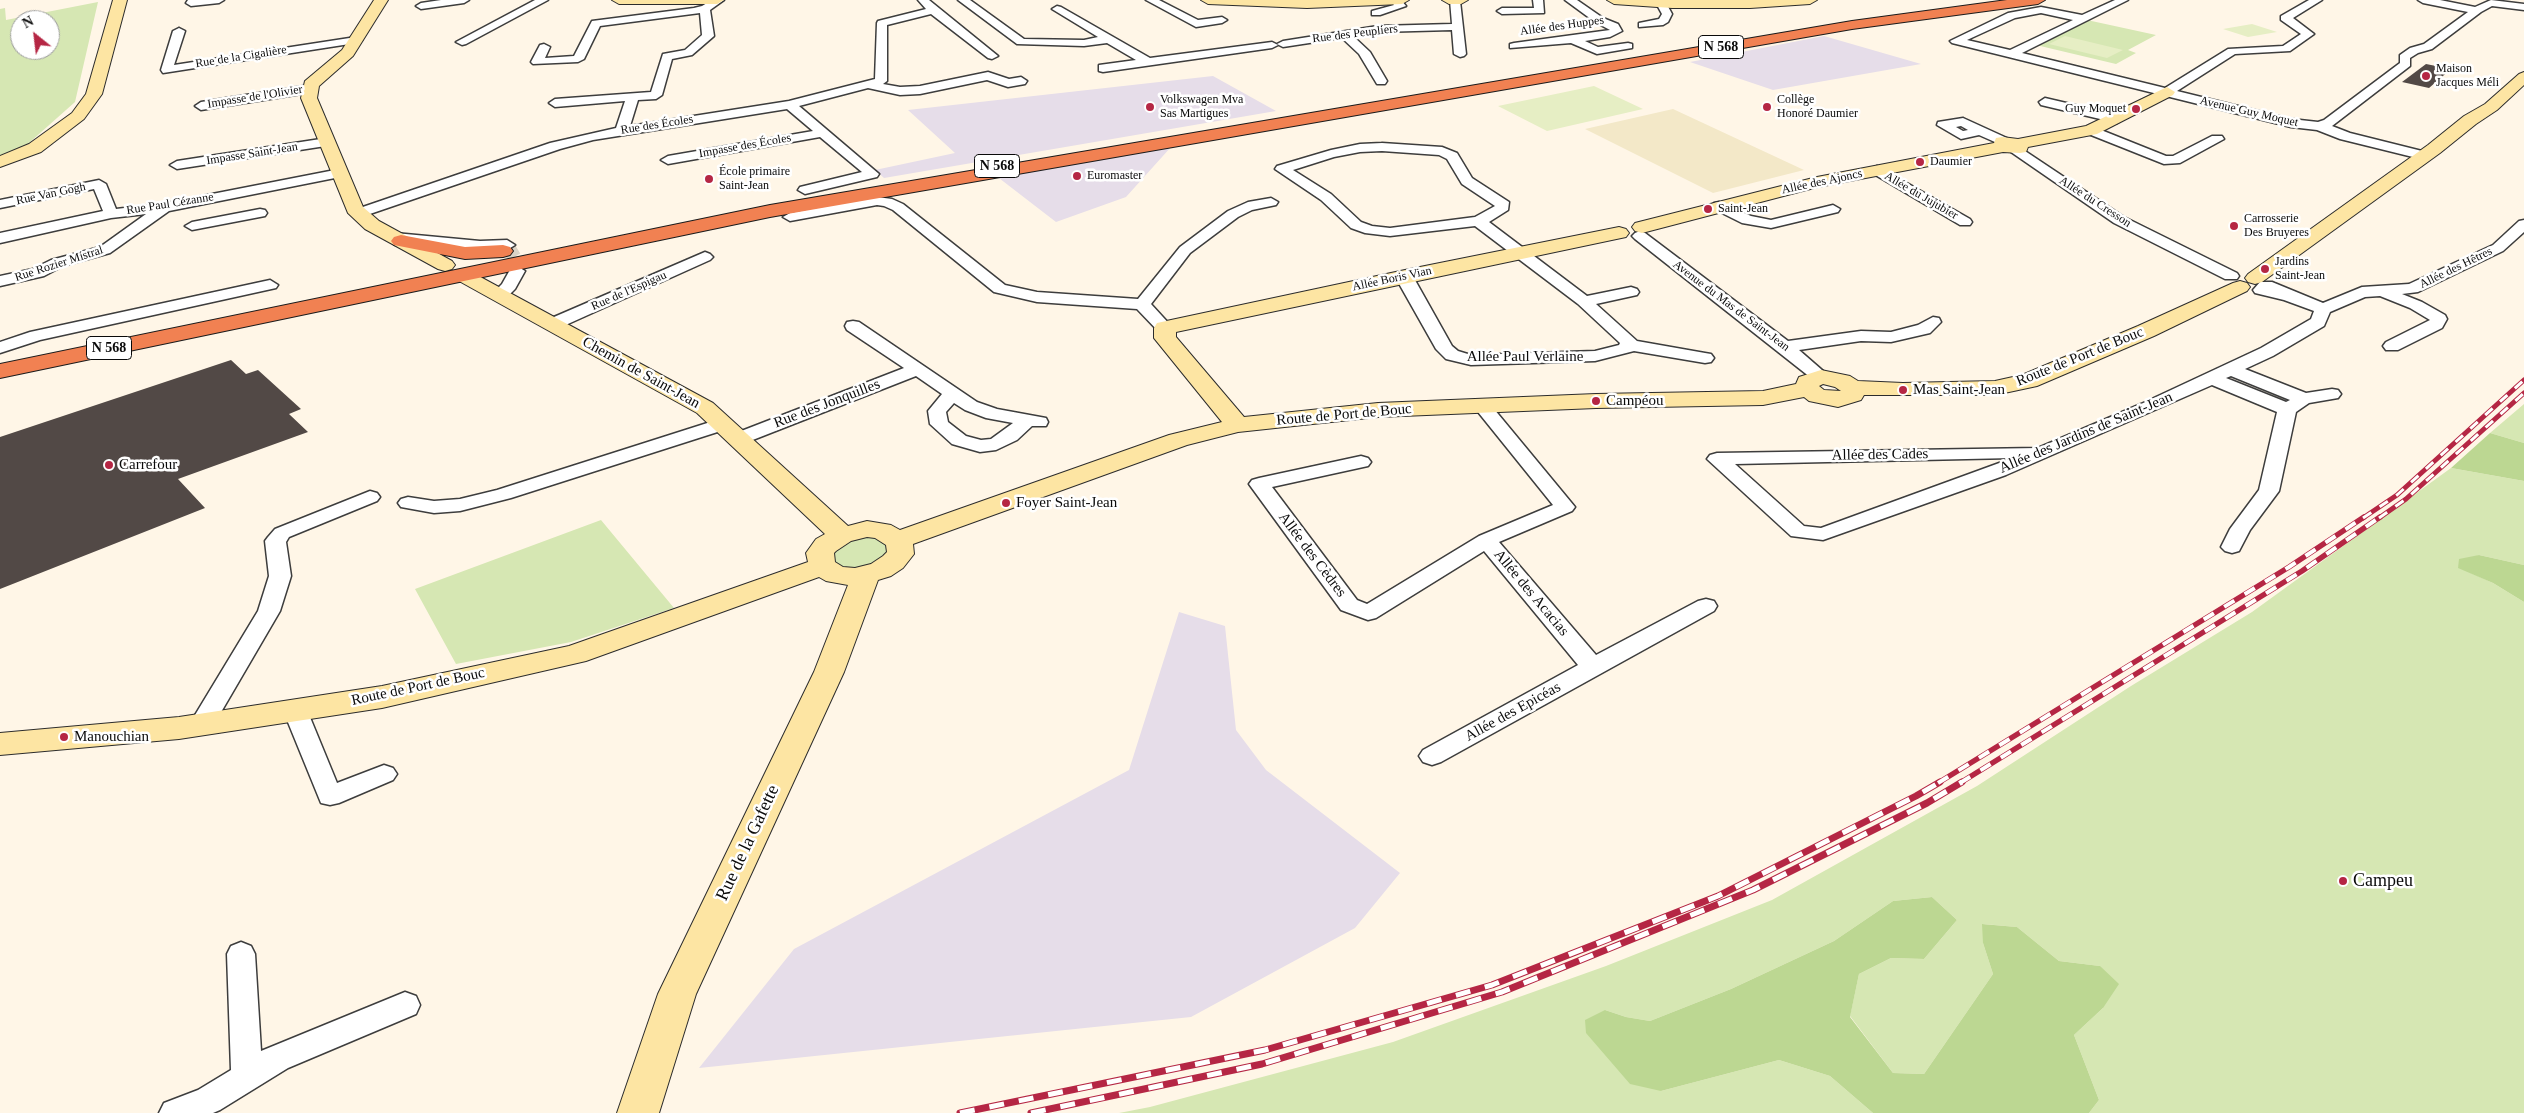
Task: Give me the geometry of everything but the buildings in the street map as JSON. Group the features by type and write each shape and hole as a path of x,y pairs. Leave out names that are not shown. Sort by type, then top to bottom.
{"highway":[{"path":"1904,12 1976,0"},
{"name":"N 568","path":"0,362 692,218 1904,12 2000,0"},
{"name":"N 568","path":"0,371 770,210 1861,24 2038,0"},
{"path":"398,239 449,250 486,253 692,218"},
{"path":"0,376 119,350 218,325"}],"main road":[{"path":"0,162 35,148 78,116 94,94 120,0"},
{"path":"381,0 348,53 311,84 309,98 355,209 372,225 445,265"},
{"path":"619,0 718,0"},
{"path":"1208,0 1306,4 1402,0"},
{"path":"1449,0 1462,0"},
{"path":"1614,0 1661,3 1750,4 1810,0"},
{"name":"Route de Port de Bouc","path":"2470,120 2478,106 2524,67"},
{"name":"Route de Port de Bouc","path":"898,540 1178,440 1238,425 1378,410 1763,398 1814,383 1817,396 1838,400 1850,398 1854,391 1852,388 1903,390 1995,388 2029,381 2146,331 2251,283 2425,156 2470,120 2491,108 2524,77"},
{"name":"Allée des Ajoncs","path":"1634,232 1719,206 1817,182 2091,130 2117,119 2167,92"},
{"name":"Allée Boris Vian","path":"1166,328 1521,252 1634,232"},
{"name":"Chemin de Saint-Jean","path":"466,277 705,408 842,535"},
{"path":"1166,328 1165,338 1238,425"},
{"path":"868,529 882,531 898,540 901,547 900,554 893,562 881,570 866,575 836,575 822,566 820,553 842,535 868,529"},
{"name":"Route de Port de Bouc","path":"0,744 201,725 382,696 575,654 822,566"},
{"name":"Rue de la Gafette","path":"638,1113 677,994 829,672 866,575"}],"street":[{"path":"192,0 191,3 219,0"},
{"path":"421,6 464,0"},
{"path":"462,42 543,0"},
{"path":"544,48 537,62 578,60 596,23 705,9 718,0"},
{"path":"922,0 992,56"},
{"path":"963,0 1021,42 1084,43 1108,39"},
{"path":"1151,0 1196,24 1222,20"},
{"path":"1376,13 1401,6 1395,0"},
{"path":"1502,11 1540,11 1538,0"},
{"name":"Allée des Huppes","path":"1514,46 1606,35 1616,31 1614,26 1599,20 1570,0"},
{"path":"2011,54 2123,0"},
{"path":"2167,92 2232,50 2286,49 2308,34 2285,18 2317,0"},
{"name":"Avenue Guy Moquet","path":"2423,0 2477,10"},
{"path":"1455,1 1460,54"},
{"path":"1643,25 1663,22 1666,14 1661,3"},
{"name":"Avenue Guy Moquet","path":"2084,19 2041,10 2012,15 1956,41 2297,124 2319,126 2329,123 2406,64 2404,57 2414,50 2428,47 2477,10 2490,3 2524,7"},
{"path":"555,102 656,95 667,56 688,53 708,36 705,9"},
{"path":"1057,9 1148,62"},
{"path":"870,84 881,81 882,23 933,10"},
{"name":"Rue des Peupliers","path":"1103,68 1378,29 1456,27"},
{"name":"Rue de la Cigalière","path":"179,31 167,70 356,40"},
{"path":"1344,34 1364,52 1381,81"},
{"path":"1572,39 1597,51 1628,46"},
{"path":"870,84 900,91 920,90 988,76 1008,83 1021,81"},
{"name":"Rue des Écoles","path":"359,213 555,146 622,130 790,105 870,84"},
{"name":"Impasse de l'Olivier","path":"201,106 310,89"},
{"path":"622,130 633,97"},
{"path":"2045,102 2117,119"},
{"path":"790,105 872,174 805,190"},
{"path":"2319,126 2346,136 2425,156"},
{"path":"2091,130 2164,160 2175,160 2217,139"},
{"name":"Allée du Cresson","path":"1981,131 2010,145 2119,220 2251,283"},
{"name":"Impasse des Écoles","path":"668,160 821,133"},
{"name":"Impasse Saint-Jean","path":"177,165 327,142"},
{"path":"1478,220 1492,215 1503,207 1502,202 1467,181 1452,156 1442,151 1382,147 1360,148 1331,154 1282,170 1326,197 1356,225 1370,230 1390,232 1478,220 1584,301 1629,342 1628,345 1704,358"},
{"name":"Allée du Jujubier","path":"1877,170 1965,222"},
{"name":"Rue Paul Cézanne","path":"0,238 111,214 166,206 340,173"},
{"name":"Rue Van Gogh","path":"0,204 99,184 111,214"},
{"path":"226,195 231,218"},
{"path":"790,217 877,201 887,202 898,207 1000,289 1037,297 1142,304 1166,328"},
{"path":"1142,304 1185,250 1233,214 1248,206 1271,202"},
{"name":"Rue Rozier Mistral","path":"0,281 38,273 58,264 105,250 166,206"},
{"path":"1719,206 1747,220 1771,224 1833,209"},
{"path":"192,226 260,213"},
{"name":"Allée des Hêtres","path":"2323,309 2362,292 2412,289 2498,248 2524,224"},
{"name":"Avenue du Mas de Saint-Jean","path":"1634,232 1785,347 1814,383"},
{"path":"398,239 480,246 508,244"},
{"name":"Rue de l'Espigau","path":"552,324 705,257"},
{"path":"500,296 510,286 517,271"},
{"name":"Allée Paul Verlaine","path":"1405,276 1405,280 1445,349 1452,355 1471,360 1596,356 1613,354 1627,349 1628,345"},
{"path":"2251,283 2323,309"},
{"path":"0,348 36,336 270,285"},
{"path":"2376,291 2416,305 2439,318 2436,324 2392,346"},
{"path":"1584,301 1631,292"},
{"name":"Allée des Jardins de Saint-Jean","path":"1798,532 1823,534 1999,471 2044,452 2267,352 2318,322 2323,309"},
{"path":"1785,347 1861,336 1891,337 1924,329 1933,322"},
{"path":"854,326 916,370 978,409 993,414 1033,421 996,444 980,446 959,440 938,424 937,412 952,394"},
{"path":"2230,369 2304,399"},
{"name":"Rue des Jonquilles","path":"408,503 434,507 451,506 504,494 730,432 916,370"},
{"path":"2211,378 2287,409"},
{"path":"2232,547 2240,529 2269,491 2287,409 2304,399 2332,394"},
{"name":"Allée des Acacias","path":"1483,406 1565,507 1486,540 1594,667"},
{"name":"Allée des Cades","path":"1798,532 1717,459 2044,452"},
{"name":"Allée des Cèdres","path":"1361,462 1259,484 1349,605 1368,613 1486,540"},
{"path":"201,725 270,612 280,576 275,541 282,533 370,497"},
{"path":"1594,667 1706,606"},
{"name":"Allée des Epicéas","path":"1432,756 1594,667"},
{"path":"295,710 330,796 384,774"},
{"path":"241,954 247,1076"},
{"path":"175,1113 209,1100 277,1058 405,1005"}],"shaded area":[{"path":"1824,36 1921,64 1773,90 1690,62"},
{"path":"1213,76 1276,111 884,178 875,170 955,153 908,110"},
{"path":"1673,109 1804,170 1713,193 1585,129"},
{"path":"1171,147 1126,197 1056,222 995,175"},
{"path":"1179,612 1225,626 1236,730 1266,770 1400,873 1355,928 1191,1017 699,1068 794,949 1129,770"}],"green space":[{"path":"98,2 75,102 21,150 0,157 0,9 5,8 6,20 10,19 10,60 60,60 60,10 57,10"},
{"path":"2087,20 2156,35 2128,50 2136,53 2116,64 2036,45"},
{"path":"2252,24 2277,32 2248,37 2223,29"},
{"path":"2065,36 2123,50 2107,58 2049,44"},
{"path":"1594,86 1643,109 1547,131 1498,106"},
{"path":"2524,404 2524,443 2490,433"},
{"path":"2490,433 2524,443 2524,481 2451,468"},
{"path":"2451,468 2524,481 2524,565 2479,555 2458,567 2493,583 2524,602 2524,1113 2089,1113 2099,1100 2074,1035 2103,1008 2100,966 2059,961 2017,927 1983,924 1983,943 1993,974 1924,1074 1893,1073 1850,1016 1859,974 1891,958 1924,959 1957,920 1932,897 1893,901 1834,941 1731,989 1650,1021 1626,1017 1605,1010 1661,1091 1779,1060 1830,1076 1873,1113 1119,1113 1150,1107 1393,1042 1606,966 1772,900 1977,786 2131,686 2252,612"},
{"path":"601,520 674,608 571,642 456,664 415,589"},
{"path":"875,535 893,547 873,569 833,567 830,550 837,544"},
{"path":"2479,555 2524,565 2524,602 2493,583 2458,568 2459,559"},
{"path":"1932,897 1957,920 1924,959 1891,958 1859,974 1850,1017 1893,1073 1924,1074 1993,974 1983,943 1982,924 2017,927 2059,961 2100,966 2119,984 2103,1008 2074,1035 2099,1100 2089,1113 1873,1113 1830,1076 1779,1060 1661,1091 1630,1084 1586,1033 1585,1020 1605,1010 1626,1017 1650,1021 1731,989 1834,941 1893,901"}],"tunnel":[{"path":"507,245 519,265 517,271"}],"railway":[{"path":"2363,518 2397,495 2524,380"},
{"path":"2379,518 2406,499 2524,393"},
{"path":"1938,783 2289,567 2364,517"},
{"path":"1960,783 2302,571 2380,517"},
{"path":"960,1113 1265,1050 1492,985 1718,896 1940,782"},
{"path":"1031,1113 1262,1064 1502,992 1753,890 1927,803 1962,782"}],"place":[{"name":"Maison Jacques Méli","path":"2426,76"},
{"name":"Volkswagen Mva Sas Martigues","path":"1150,107"},
{"name":"Collège Honoré Daumier","path":"1767,107"},
{"name":"Guy Moquet","path":"2136,109"},
{"name":"Daumier","path":"1920,162"},
{"name":"Euromaster","path":"1077,176"},
{"name":"École primaire Saint-Jean","path":"709,179"},
{"name":"Saint-Jean","path":"1708,209"},
{"name":"Carrosserie Des Bruyeres","path":"2234,226"},
{"name":"Jardins Saint-Jean","path":"2265,269"},
{"name":"Mas Saint-Jean","path":"1903,390"},
{"name":"Campéou","path":"1596,401"},
{"name":"Carrefour","path":"109,465"},
{"name":"Foyer Saint-Jean","path":"1006,503"},
{"name":"Manouchian","path":"64,737"},
{"name":"Campeu","path":"2343,881"}]}
